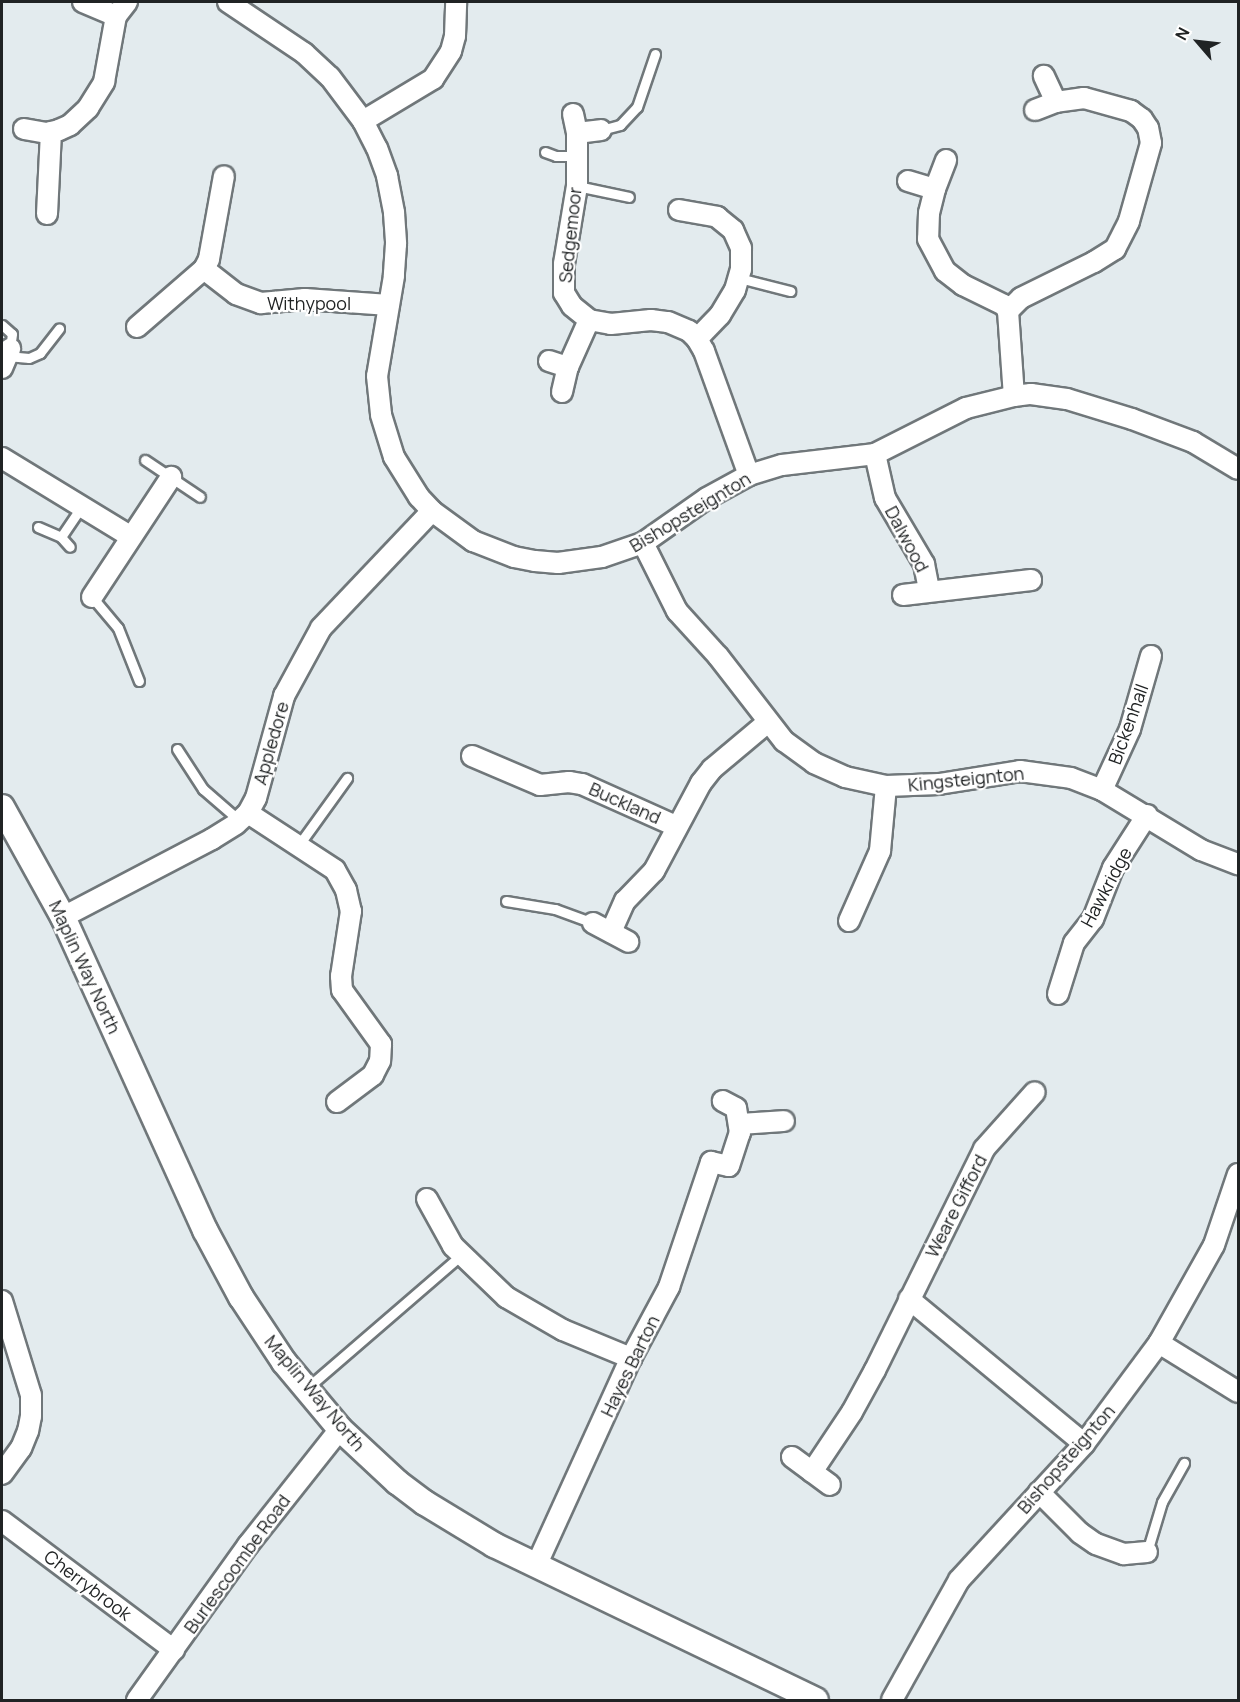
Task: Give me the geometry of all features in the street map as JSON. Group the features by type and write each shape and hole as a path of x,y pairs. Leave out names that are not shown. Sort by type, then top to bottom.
{"street":[{"path":"24,129 51,132 70,125 96,98 104,82 121,9 83,2"},
{"name":"Bishopsteignton","path":"228,2 304,53 330,77 363,121 387,176 394,213 396,244 377,376 381,416 394,457 406,478 432,511 473,541 503,554 535,561 581,561 622,552 643,543 707,498 749,475 782,465 875,454 966,408 1031,394 1067,399 1132,419 1193,442 1239,469"},
{"path":"363,121 433,79 443,65 453,43 456,2"},
{"path":"1044,75 1056,102"},
{"path":"1008,311 1021,298 1094,262 1115,249 1129,221 1151,143 1148,128 1142,119 1131,111 1074,97 1035,110"},
{"name":"Sedgemoor","path":"590,320 572,306 564,293 562,280 576,186 575,123 601,130"},
{"path":"47,214 51,132"},
{"path":"946,160 935,189 927,227 928,239 945,271 963,285 998,301 1008,311 1014,396"},
{"path":"138,327 204,268 209,259 224,176"},
{"path":"908,181 935,189"},
{"path":"679,210 717,217 733,230 741,248 739,278 729,302 697,339"},
{"name":"Withypool","path":"204,268 236,294 261,303 305,299 389,305"},
{"path":"562,392 568,367 590,320 611,324 651,320 668,322 689,331 704,351 749,475"},
{"path":"549,361 568,367"},
{"name":"Dalwood","path":"875,454 885,498 924,564 929,590"},
{"path":"2,458 130,536"},
{"path":"92,597 130,536 171,477"},
{"name":"Appledore","path":"244,817 256,798 284,696 321,628 432,511"},
{"name":"Kingsteignton","path":"643,543 677,611 718,656 784,741 814,763 844,777 886,786 939,784 1020,771 1071,778 1102,789 1201,850 1239,864"},
{"name":"Dalwood","path":"903,595 929,590 965,589 1031,580"},
{"name":"Bickenhall","path":"1102,789 1130,729 1151,656"},
{"name":"Buckland","path":"611,932 625,901 654,871 701,783 712,769 768,722"},
{"name":"Buckland","path":"472,756 540,785 582,783 676,826"},
{"path":"849,921 880,851 886,786"},
{"name":"Maplin Way North","path":"2,807 63,917 205,1230 267,1338 340,1429 397,1482 425,1503 494,1545 816,1701"},
{"name":"Hawkridge","path":"1058,994 1074,944 1093,919 1113,868 1147,815"},
{"path":"63,917 244,817 298,846 335,870 346,890 351,911 341,976 342,990 381,1044 380,1061 373,1075 336,1102"},
{"path":"593,923 628,942"},
{"name":"Weare Gifford","path":"812,1472 852,1412 984,1149 1035,1092"},
{"path":"723,1101 736,1108 739,1124 784,1121"},
{"name":"Hayes Barton","path":"536,1566 631,1358 669,1287 711,1162 729,1166 740,1133 739,1124"},
{"name":"Bishopsteignton","path":"892,1701 959,1580 1084,1444 1159,1343 1214,1245 1239,1174"},
{"path":"427,1199 453,1246 506,1297 563,1330 631,1358"},
{"path":"909,1299 1084,1444"},
{"path":"2,1301 31,1395 31,1416 21,1448 2,1474"},
{"path":"1159,1343 1239,1392"},
{"name":"Burlescoombe Road","path":"137,1701 248,1545 340,1429"},
{"path":"792,1457 830,1485"},
{"path":"1039,1492 1080,1533 1096,1544 1124,1554 1147,1552"},
{"name":"Cherrybrook","path":"2,1521 174,1650"}],"lane":[{"path":"601,130 620,125 637,107 655,54"},
{"path":"545,152 556,156 577,156"},
{"path":"576,186 629,197"},
{"path":"739,278 790,291"},
{"path":"2,325 12,334 6,358 29,358 40,353 59,329"},
{"path":"145,460 200,496"},
{"path":"61,537 81,507"},
{"path":"38,527 61,537 70,547"},
{"path":"92,597 118,628 139,681"},
{"path":"177,749 203,789 244,817"},
{"path":"298,846 347,778"},
{"path":"506,901 555,909 593,923"},
{"path":"306,1389 462,1254"},
{"path":"1147,1552 1162,1502 1184,1463"}]}
